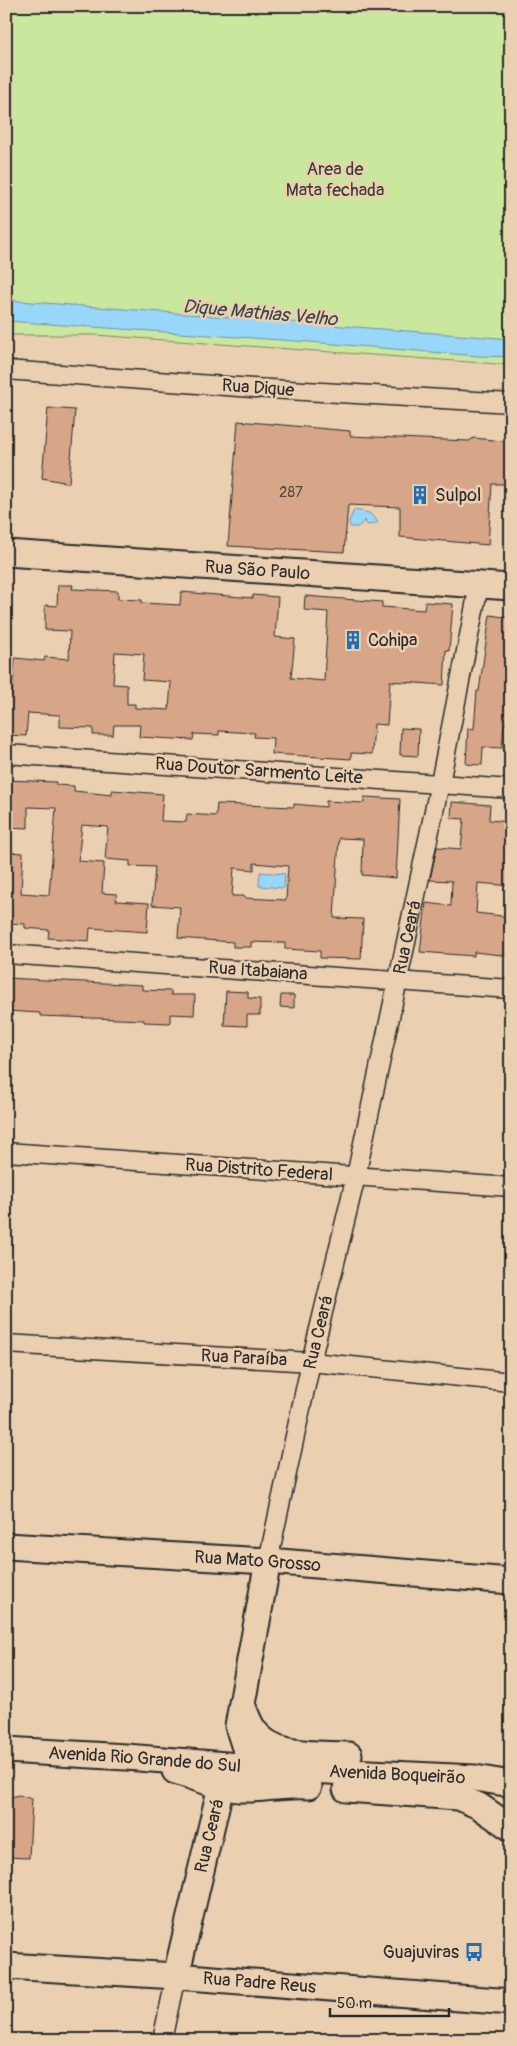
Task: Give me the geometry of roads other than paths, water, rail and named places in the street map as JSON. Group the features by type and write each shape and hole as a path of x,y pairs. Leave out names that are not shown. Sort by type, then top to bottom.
{"street":[{"name":"Rua Dique","path":"6,370 253,388 511,403"},
{"name":"Rua São Paulo","path":"6,554 511,587"},
{"name":"Rua Ceará","path":"274,1769 248,1752 241,1739 238,1720 268,1561 311,1362 356,1176 440,783 480,585"},
{"name":"Rua Doutor Sarmento Leite","path":"6,754 511,789"},
{"name":"Rua Itabaiana","path":"6,954 511,989"},
{"name":"Rua Distrito Federal","path":"6,1152 511,1187"},
{"name":"Rua Paraíba","path":"6,1344 311,1362 511,1382"},
{"name":"Rua Mato Grosso","path":"6,1546 268,1561 511,1581"},
{"path":"242,1704 249,1723 257,1734 267,1743 284,1750 511,1767"},
{"name":"Avenida Rio Grande do Sul","path":"6,1750 126,1757 274,1769"},
{"path":"126,1757 222,1786 248,1789 295,1785 458,1797 479,1806 511,1828"},
{"name":"Rua Ceará","path":"162,2040 222,1786 226,1779 235,1774 274,1769"},
{"name":"Avenida Boqueirão","path":"274,1769 475,1778 511,1784"},
{"name":"Rua Padre Reus","path":"6,1966 176,1976 511,2002"}],"water":[{"name":"Dique Mathias Velho","path":"6,300 511,339 511,357 6,321"},
{"path":"354,510 369,513 378,522 369,525 366,524 365,520 358,527 350,527 349,522"},
{"path":"260,872 285,874 284,888 259,886"}],"place":[{"name":"Sulpol","path":"420,495"},
{"name":"Cohipa","path":"353,640"},
{"name":"Guajuviras","path":"474,1952"}],"park label":[{"name":"Area de Mata fechada","path":"335,179"}]}
